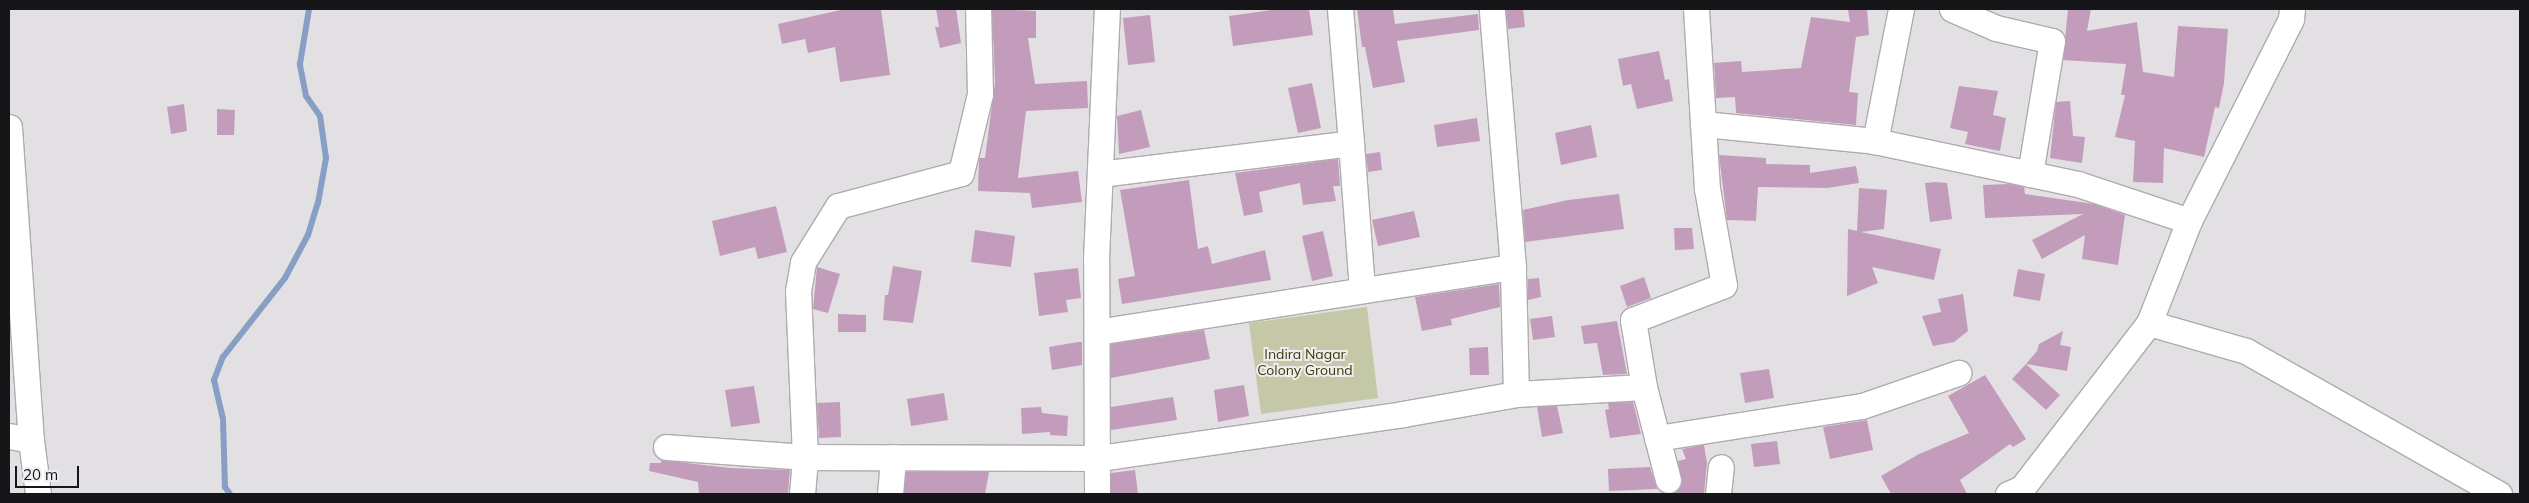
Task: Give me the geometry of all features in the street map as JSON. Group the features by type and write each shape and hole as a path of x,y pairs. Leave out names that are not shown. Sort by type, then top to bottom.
{"street":[{"path":"802,494 805,457 798,291 802,262 838,206 961,173 980,94 978,9"},
{"path":"1097,494 1100,458 1097,332 1100,174 1107,9"},
{"path":"1340,9 1362,290"},
{"path":"1492,9 1514,267 1516,394"},
{"path":"1668,480 1644,387 1633,320 1724,286 1707,188 1696,9"},
{"path":"1875,141 1901,9"},
{"path":"1952,9 1996,28 2052,41 2030,174"},
{"path":"2008,494 2022,488 2149,323 2188,221 2291,19 2292,9"},
{"path":"1703,124 1875,141 2078,184 2188,221"},
{"path":"9,127 20,438 38,494"},
{"path":"1100,174 1351,143"},
{"path":"1097,332 1514,267"},
{"path":"2149,323 2246,351 2500,494"},
{"path":"1657,438 1862,406 1958,373"},
{"path":"666,447 805,457 1100,458 1403,414 1516,394 1644,387"},
{"path":"890,494 893,457"},
{"path":"1718,494 1721,467"}],"green space":[{"name":"Indira Nagar Colony Ground","path":"1367,307 1378,398 1261,414 1249,323"}],"building":[{"path":"845,9 881,9 890,75 840,82 835,47 808,53 805,39 782,44 778,24"},
{"path":"936,9 956,9 961,43 940,48 935,27 939,27"},
{"path":"992,9 1036,11 1036,38 1028,38 1035,84 1087,81 1088,108 1026,111 1018,178 1078,171 1082,202 1032,208 1030,193 978,191 979,158 985,158 995,82"},
{"path":"1279,9 1309,9 1313,35 1233,46 1229,16"},
{"path":"1357,9 1393,9 1395,24 1478,14 1479,30 1397,41 1405,82 1373,88 1365,47 1362,47"},
{"path":"1523,9 1525,27 1508,29 1506,10"},
{"path":"1867,9 1869,35 1856,37 1849,92 1858,93 1856,125 1736,113 1735,97 1716,98 1714,63 1741,61 1742,72 1801,68 1811,17 1850,22 1848,10"},
{"path":"2068,9 2091,9 2087,31 2137,22 2143,72 2174,77 2178,26 2228,29 2224,83 2219,108 2215,107 2204,157 2164,148 2163,183 2133,182 2135,141 2115,137 2125,95 2121,95 2126,64 2063,60"},
{"path":"1150,15 1155,62 1128,65 1123,18"},
{"path":"1659,51 1665,80 1669,79 1673,101 1637,109 1631,84 1623,86 1618,59"},
{"path":"1312,83 1321,128 1298,133 1288,88"},
{"path":"1959,86 1998,91 1993,115 2006,118 2000,151 1965,144 1968,132 1950,128"},
{"path":"2070,101 2073,136 2085,137 2082,163 2050,158 2056,102"},
{"path":"184,104 187,131 171,134 167,107"},
{"path":"217,109 235,110 234,135 217,135"},
{"path":"1141,110 1150,147 1119,154 1117,116"},
{"path":"1477,118 1480,141 1437,147 1434,125"},
{"path":"1591,125 1597,157 1561,165 1555,133"},
{"path":"1380,152 1382,170 1368,172 1366,154"},
{"path":"1719,155 1766,158 1766,164 1810,165 1810,173 1856,166 1859,183 1827,188 1758,187 1756,221 1727,220"},
{"path":"1338,159 1340,186 1333,186 1336,201 1303,205 1300,183 1259,192 1263,212 1244,216 1235,173"},
{"path":"1189,180 1198,249 1208,246 1212,264 1265,250 1271,280 1122,304 1118,279 1135,276 1120,190"},
{"path":"1925,183 1947,183 1952,219 1930,222"},
{"path":"2009,184 2024,187 2025,194 2094,204 2125,215 2118,265 2082,259 2085,235 2042,259 2032,240 2083,214 1985,218 1983,185"},
{"path":"1859,188 1887,190 1884,229 1861,232 1941,249 1934,280 1872,267 1878,283 1847,296 1848,229 1857,231"},
{"path":"1619,194 1624,229 1525,242 1523,210 1568,200"},
{"path":"776,206 787,252 758,259 755,247 720,256 712,221"},
{"path":"1414,211 1420,237 1378,246 1372,220"},
{"path":"1674,228 1692,228 1694,249 1675,250"},
{"path":"975,230 1015,236 1011,267 971,262"},
{"path":"1323,231 1333,276 1312,281 1302,236"},
{"path":"893,266 922,271 913,323 883,320 885,295 888,295"},
{"path":"817,267 840,274 828,313 813,309"},
{"path":"1078,268 1081,298 1066,300 1068,312 1039,316 1034,273"},
{"path":"2018,269 2045,274 2040,301 2013,296"},
{"path":"1644,277 1651,298 1627,307 1620,286"},
{"path":"1539,278 1541,297 1528,300 1528,279"},
{"path":"1499,284 1500,307 1451,319 1452,325 1422,331 1415,297"},
{"path":"1963,294 1968,331 1954,342 1933,346 1922,316 1941,312 1938,299"},
{"path":"838,314 866,315 866,332 838,332"},
{"path":"1552,316 1555,337 1533,340 1530,319"},
{"path":"1617,321 1627,374 1603,375 1597,343 1584,344 1581,326"},
{"path":"1204,330 1210,359 1111,378 1111,344"},
{"path":"2063,331 2060,345 2071,347 2067,371 2026,364 2037,351 2039,344"},
{"path":"1082,342 1082,365 1052,370 1049,347"},
{"path":"1488,347 1489,375 1470,375 1469,348"},
{"path":"2026,364 2060,395 2046,410 2012,379"},
{"path":"1769,369 1774,398 1745,403 1740,373"},
{"path":"1985,375 2026,439 2013,447 2010,444 1960,480 1967,494 1891,494 1881,476 1919,454 1969,433 1948,396"},
{"path":"1244,385 1249,416 1218,422 1214,390"},
{"path":"754,386 760,423 731,427 725,390"},
{"path":"944,393 948,420 911,426 907,399"},
{"path":"1173,397 1177,420 1111,430 1111,407"},
{"path":"840,402 841,437 819,438 817,403"},
{"path":"1633,402 1641,434 1610,438 1605,410 1609,409 1608,403"},
{"path":"1557,406 1563,433 1542,437 1537,407"},
{"path":"1041,407 1042,413 1068,416 1067,436 1050,435 1050,432 1022,434 1021,408"},
{"path":"1867,420 1873,450 1830,459 1823,427"},
{"path":"1777,441 1780,464 1754,467 1751,444"},
{"path":"1704,445 1707,463 1704,494 1673,494 1682,483 1678,461 1686,459 1682,449"},
{"path":"661,460 730,468 790,470 788,494 699,494 698,482 649,471 650,463 661,463"},
{"path":"1650,467 1657,489 1609,491 1608,469"},
{"path":"1135,470 1138,494 1111,494 1111,473"},
{"path":"906,472 989,472 985,494 904,494"}],"waterway":[{"path":"230,494 225,487 223,419 214,380 223,357 285,278 308,235 318,203 326,158 320,116 306,96 300,64 309,9"}]}
